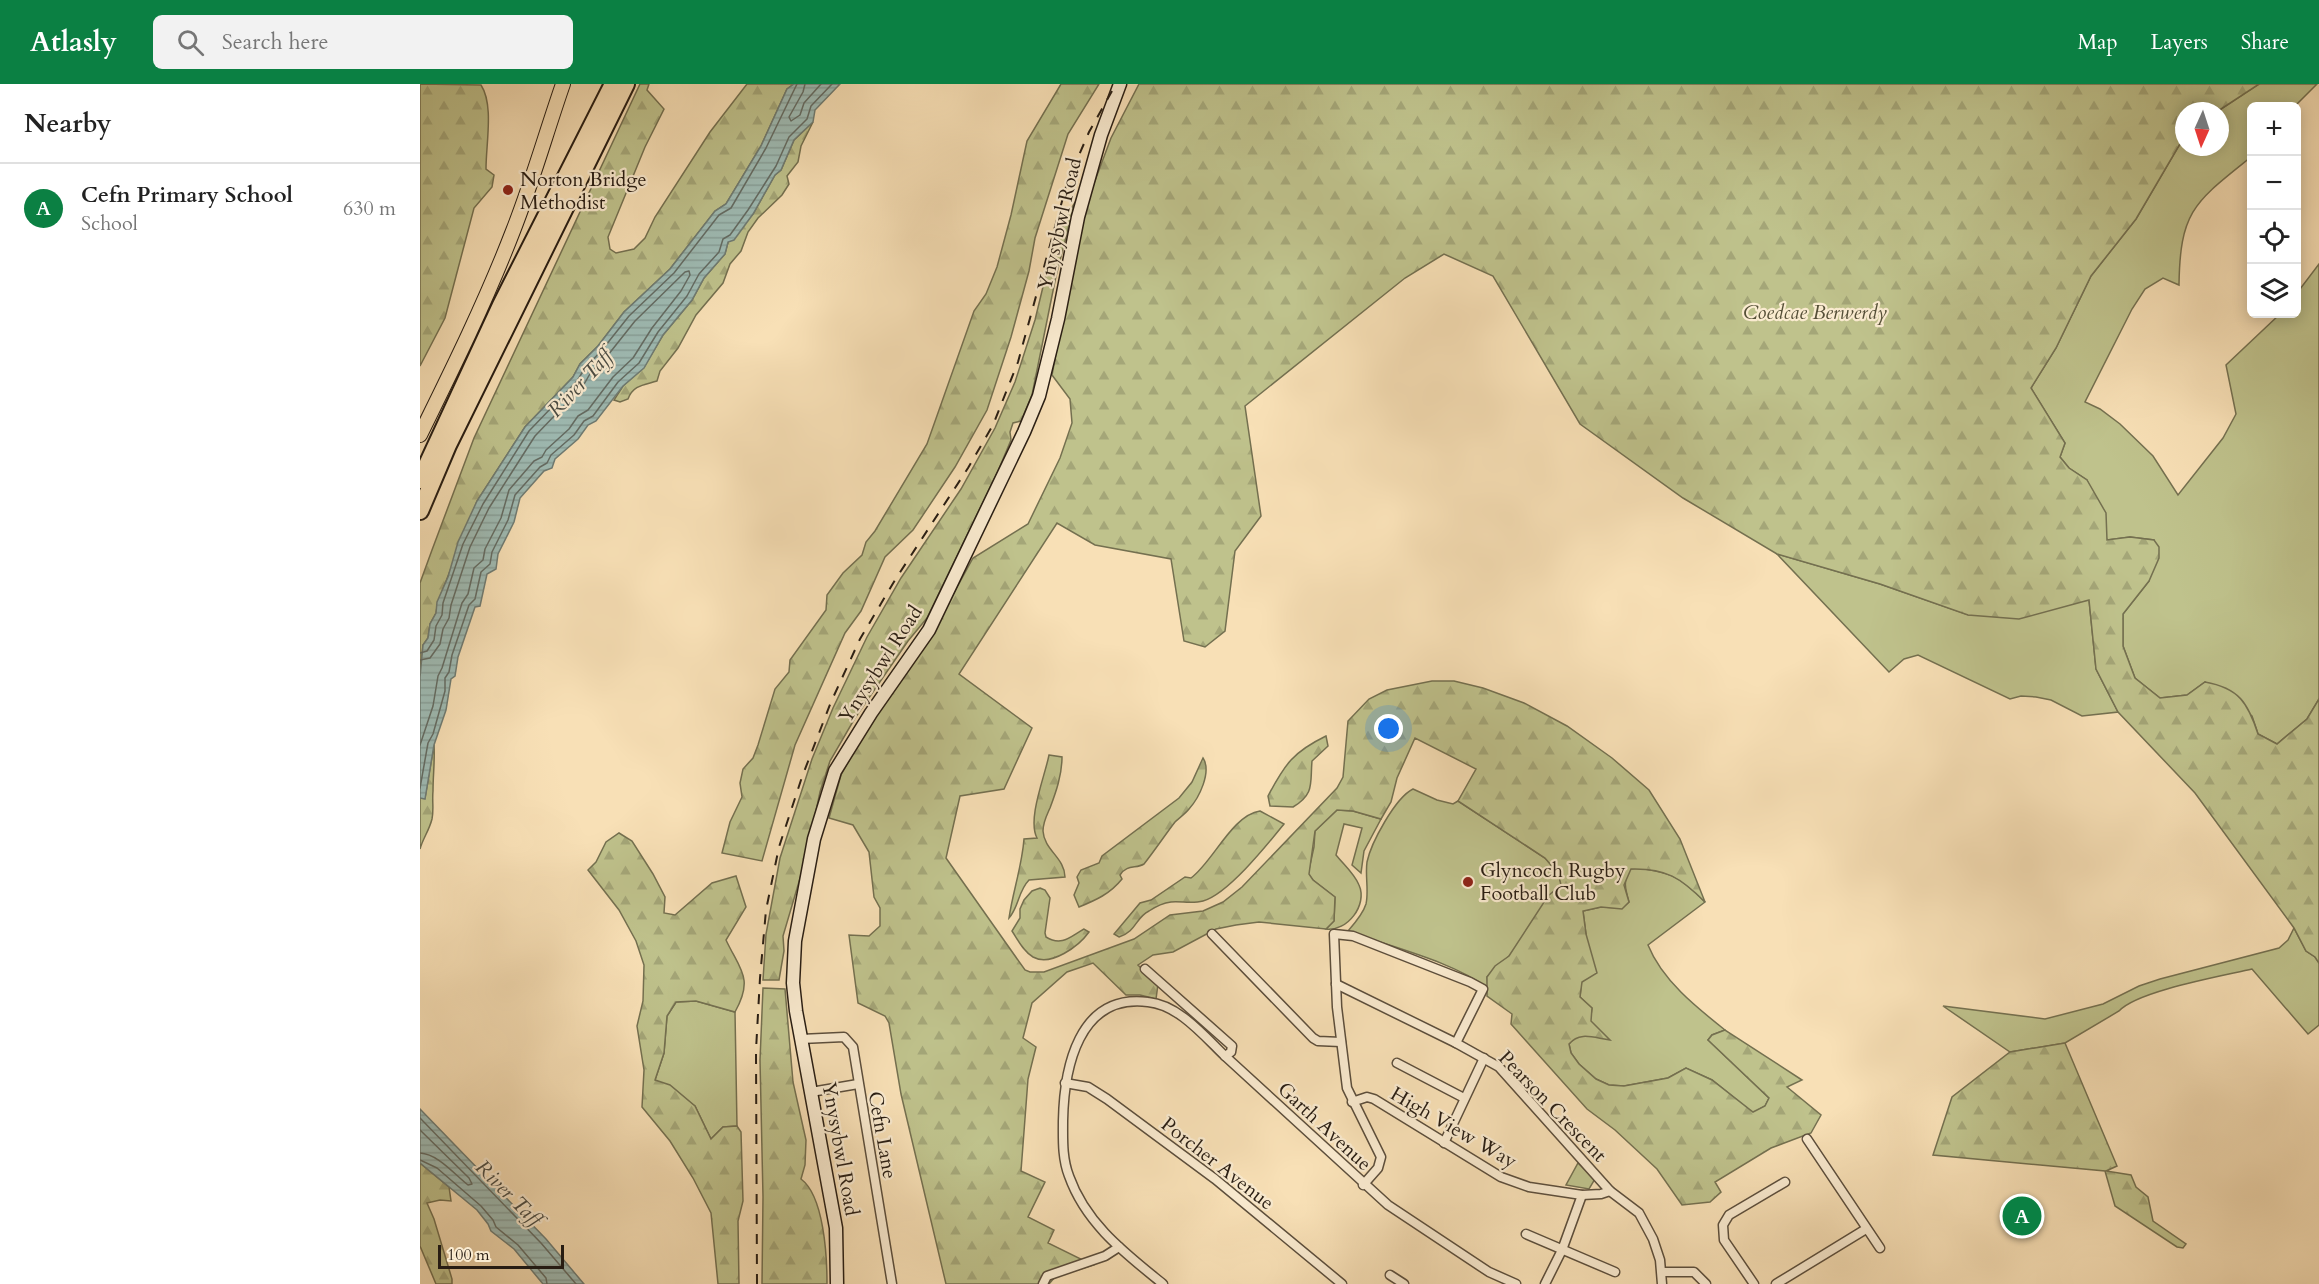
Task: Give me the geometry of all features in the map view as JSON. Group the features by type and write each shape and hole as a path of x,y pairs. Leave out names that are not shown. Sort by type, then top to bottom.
{"highway":[{"path":"420,480 501,305 613,84"},
{"path":"420,511 448,446 626,84"}],"main road":[{"path":"420,435 472,331 496,275 514,229 562,84"},
{"name":"Ynysybwl Road","path":"837,1284 836,1228 801,1039 793,983 795,941 814,839 835,771 871,713 929,630 1039,396 1084,197 1101,135 1120,86"}],"street":[{"path":"1212,934 1313,1038 1318,1041 1341,1042"},
{"path":"1363,1185 1378,1168 1381,1157 1347,1088 1336,984 1334,934 1353,936 1483,989 1456,1043"},
{"path":"1146,969 1232,1046 1232,1052 1225,1056"},
{"name":"Pearson Crescent","path":"1336,984 1456,1043 1499,1067 1610,1191 1639,1213 1653,1239 1662,1272 1662,1284"},
{"name":"Garth Avenue","path":"1065,1083 1077,1041 1089,1022 1101,1011 1131,1002 1160,1005 1185,1019 1363,1185 1388,1205 1459,1253 1490,1272 1516,1284"},
{"name":"Cefn Lane","path":"801,1039 844,1037 853,1047 892,1284"},
{"path":"1444,1143 1484,1058"},
{"path":"1397,1063 1464,1098"},
{"path":"1065,1083 1063,1148 1068,1175 1090,1216 1119,1247 1163,1284"},
{"name":"Porcher Avenue","path":"1065,1083 1088,1087 1107,1099 1215,1179 1342,1284"},
{"path":"811,1092 858,1084"},
{"name":"High View Way","path":"1352,1102 1367,1097 1374,1099 1501,1177 1529,1186 1582,1195 1610,1191"},
{"path":"1807,1139 1880,1248"},
{"path":"1754,1284 1724,1240 1723,1225 1730,1215 1785,1182"},
{"path":"1545,1284 1562,1250 1582,1195"},
{"path":"1776,1284 1866,1229"},
{"path":"1526,1234 1616,1272"},
{"path":"1043,1284 1047,1276 1105,1257 1119,1247"},
{"path":"1662,1272 1694,1272 1706,1284"},
{"path":"1390,1275 1404,1284"}],"green space":[{"path":"420,84 481,85 485,93 488,114 486,169 494,175 492,187 474,208 445,318 420,366"},
{"path":"640,84 649,84 647,90 664,109 645,147 608,237 610,249 616,253 634,249 645,238 655,217 710,132 747,84 794,84 787,89 761,146 726,204 715,211 670,269 624,312 598,346 580,364 573,377 525,427 477,501 430,624 428,638 423,645 420,677 420,583 432,550 474,438"},
{"path":"1061,84 1099,84 1068,134 1035,238 1029,271 1011,337 987,410 955,467 913,530 885,557 861,611 845,633 795,745 762,861 722,853 730,822 742,797 740,783 743,769 753,758 775,689 789,672 790,660 826,610 827,595 843,573 862,555 866,542 875,531 927,444 974,311 986,294 997,267 1027,141"},
{"name":"Coedcae Berwerdy","path":"1139,84 2259,84 2229,104 2175,102 2175,152 2136,219 2091,276 2056,348 2031,388 2065,443 2060,457 2069,468 2087,480 2106,513 2107,540 2130,537 2154,540 2159,547 2159,558 2149,581 2123,614 2123,646 2135,678 2160,698 2187,695 2205,682 2226,688 2246,706 2258,734 2277,744 2307,719 2319,699 2319,963 2306,951 2294,928 2195,793 2118,712 2096,669 2089,600 2019,619 1968,615 1880,584 1777,554 1683,498 1580,424 1493,276 1444,254 1405,278 1245,406 1261,516 1235,551 1225,631 1205,647 1184,641 1171,559 1095,545 1057,523 959,674 1032,728 1004,789 960,796 946,858 1025,970 1044,972 1134,939 1170,915 1203,911 1223,902 1242,887 1337,788 1343,777 1348,721 1369,699 1387,690 1432,681 1454,681 1483,688 1524,703 1567,726 1612,758 1649,790 1680,839 1705,902 1672,876 1654,870 1631,869 1624,885 1629,902 1622,909 1601,907 1583,911 1586,934 1597,973 1582,982 1580,997 1592,1008 1591,1021 1610,1040 1583,1036 1573,1040 1569,1044 1571,1053 1579,1064 1596,1079 1609,1085 1624,1086 1668,1078 1686,1068 1712,1080 1753,1112 1765,1106 1769,1098 1708,1040 1712,1035 1725,1030 1802,1080 1787,1087 1821,1115 1811,1133 1771,1148 1715,1182 1721,1192 1710,1202 1682,1205 1657,1169 1615,1130 1587,1109 1511,1024 1512,1014 1487,996 1487,977 1495,966 1509,956 1548,896 1561,885 1558,873 1545,858 1458,801 1476,769 1415,738 1397,778 1391,802 1381,819 1353,811 1337,810 1315,831 1309,874 1313,880 1335,897 1334,921 1326,929 1259,922 1216,929 1173,952 1153,955 1138,965 1158,984 1156,999 1140,995 1126,995 1093,963 1067,972 1032,1003 1023,1038 1036,1047 1028,1079 1021,1171 1045,1182 1028,1217 1054,1230 1048,1243 1093,1265 1055,1277 1049,1284 946,1284 901,1094 889,1023 885,1016 858,1003 849,935 869,936 880,926 880,908 874,897 869,852 853,825 829,818 841,775 873,717 932,633 973,558 1028,524 1060,458 1072,423 1070,399 1052,375 1081,218 1111,138"},
{"path":"2259,84 2317,84 2299,102 2247,102 2247,160 2216,185 2194,210 2187,223 2183,240 2179,285 2163,278 2145,289 2132,309 2085,402 2100,409 2120,424 2153,456 2178,495 2223,438 2236,414 2226,365 2276,318 2301,318 2301,288 2319,264 2319,699 2307,719 2277,744 2258,734 2252,716 2205,682 2187,695 2160,698 2135,678 2123,646 2123,614 2149,581 2154,540 2130,537 2107,540 2087,480 2069,468 2060,457 2065,443 2031,388 2056,348 2091,276 2136,219 2175,152 2175,156 2229,156 2229,104"},
{"path":"813,122 801,146 798,162 787,176 789,184 782,195 758,218 748,232 741,251 730,264 723,283 696,315 678,348 660,371 657,381 636,388 628,399 620,402 614,400 623,386 644,367 663,335 692,300 704,278 725,254 728,242 753,214 775,175 781,170 794,140"},
{"path":"1075,202 1056,276 1032,395 1021,421 1013,423 1010,432 1011,440 998,471 927,618 908,641 855,718 830,761 820,792 806,858 783,936 784,951 779,980 763,980 766,934 780,858 812,759 833,708 867,637 901,578 961,489 995,428 1015,382 1035,320 1048,266 1066,218"},
{"path":"1777,554 1880,584 1969,615 2089,600 2096,669 2118,712 2082,716 2051,700 2021,696 2010,699 1918,655 1904,659 1889,672"},
{"path":"1326,736 1328,746 1312,761 1311,782 1305,797 1293,807 1270,806 1268,796 1285,767 1305,748"},
{"path":"434,745 433,816 420,849 420,798 425,798"},
{"path":"1049,755 1062,757 1062,764 1043,831 1047,844 1062,864 1065,877 1029,880 1009,918 1024,839 1037,838 1034,830 1035,809"},
{"path":"1203,758 1205,777 1197,798 1175,822 1144,864 1126,869 1120,875 1122,879 1113,889 1079,907 1074,895 1079,883 1077,877 1081,870 1099,863 1102,856 1179,798 1192,782"},
{"path":"1413,789 1437,800 1453,804 1458,801 1545,858 1558,873 1562,885 1541,909 1511,954 1487,977 1488,988 1473,978 1438,962 1348,931 1361,915 1366,904 1367,862 1373,844 1392,811"},
{"path":"1337,810 1353,811 1381,819 1364,851 1361,873 1352,865 1362,828 1344,824 1336,855 1357,881 1361,901 1354,916 1348,922 1334,929 1326,929 1334,921 1335,897 1308,874 1315,831"},
{"path":"1260,811 1284,824 1246,868 1224,889 1203,901 1171,902 1159,905 1144,914 1125,934 1119,937 1114,934 1140,903 1151,900 1185,877 1191,878 1240,821"},
{"path":"619,833 632,841 653,874 665,897 664,913 675,915 712,883 736,876 746,907 726,940 743,974 744,982 744,991 735,1012 696,1001 676,1002 667,1016 664,1053 655,1080 670,1085 695,1106 711,1139 723,1127 737,1126 741,1132 743,1201 738,1221 739,1284 718,1284 711,1213 670,1141 642,1107 644,1070 637,1026 643,1001 644,965 636,941 619,910 588,870 596,862 606,842"},
{"path":"1639,868 1661,872 1676,878 1705,902 1648,945 1654,958 1671,981 1725,1030 1712,1035 1708,1040 1769,1098 1765,1106 1753,1113 1712,1080 1686,1068 1668,1078 1624,1086 1609,1085 1596,1079 1579,1064 1571,1053 1569,1044 1587,1025 1592,1008 1580,997 1586,934 1583,911 1601,907 1622,908 1629,902 1625,885 1626,877 1630,869"},
{"path":"1040,888 1045,890 1050,898 1046,937 1062,941 1084,929 1089,932 1072,949 1048,959 1029,955 1012,931 1020,918 1020,909 1024,900 1032,891"},
{"path":"2294,928 2306,951 2319,963 2319,1025 2308,1034 2252,969 2181,985 2143,997 2065,1043 2010,1052 1943,1006 2045,1019 2103,1004 2139,986 2160,979 2279,948 2288,940"},
{"path":"763,988 785,989 793,1082 806,1140 805,1165 801,1179 809,1187 815,1199 823,1227 827,1284 762,1284 760,1060"},
{"path":"696,1001 735,1012 737,1126 723,1127 711,1139 695,1106 655,1080 664,1053 667,1016 676,1002"},
{"path":"2065,1043 2117,1166 2106,1171 2131,1175 2136,1187 2148,1197 2153,1221 2186,1244 2183,1248 2177,1247 2115,1206 2105,1171 1933,1155 1952,1097 2010,1052"},
{"path":"420,1163 449,1187 451,1201 440,1200 427,1203 434,1219 452,1284 436,1284 420,1246"},
{"path":"1578,1163 1595,1179 1589,1189 1566,1185"}],"water":[{"name":"River Taff","path":"794,84 840,84 815,110 813,122 794,140 781,170 775,175 753,214 734,240 728,242 725,254 704,278 692,300 663,335 644,368 623,386 596,421 588,425 578,439 555,459 552,468 544,471 520,498 514,522 498,554 496,569 487,574 480,606 475,607 458,657 455,676 451,679 446,710 434,745 425,799 420,798 420,677 423,645 428,638 430,624 436,613 437,602 448,577 458,542 477,501 525,427 573,377 580,364 598,346 624,312 670,269 715,211 726,204 761,146 787,89"},
{"path":"420,1109 546,1239 584,1284 543,1284 514,1249 491,1231 477,1210 420,1163"}],"railway":[{"path":"757,1284 756,1050 766,910 779,847 802,777 831,702 860,639 993,425 1018,362 1067,183 1089,132 1116,84"}],"place":[{"name":"Norton Bridge Methodist","path":"508,190"},
{"name":"Glyncoch Rugby Football Club","path":"1468,882"},
{"name":"Cefn Primary School","path":"2022,1216"}]}
